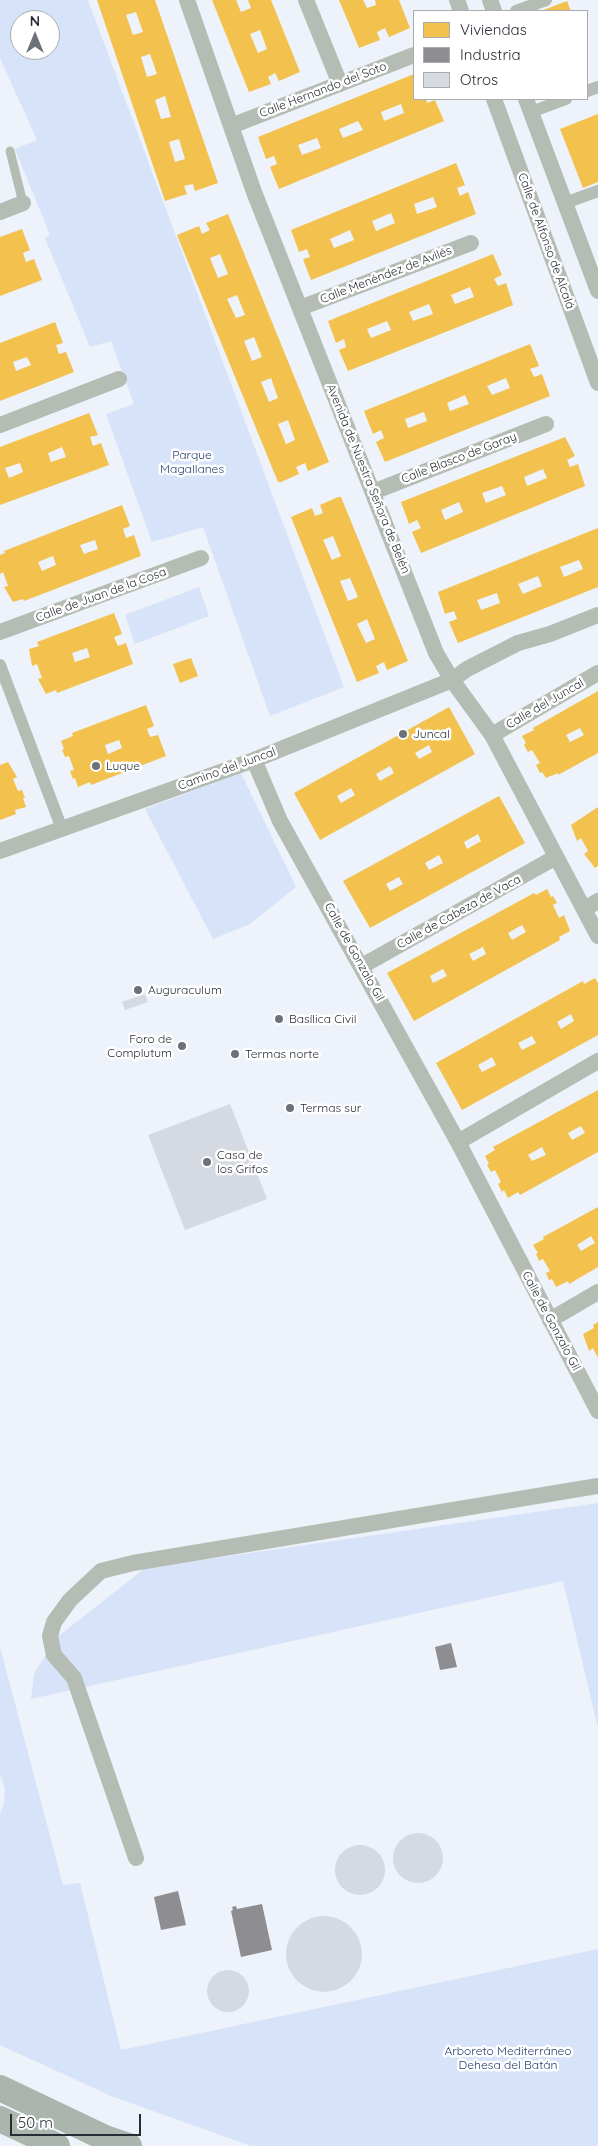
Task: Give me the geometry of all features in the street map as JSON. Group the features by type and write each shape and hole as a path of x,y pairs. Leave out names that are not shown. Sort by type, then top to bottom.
{"main road":[{"path":"0,2088 105,2138 129,2146"},
{"path":"0,2119 57,2146"}],"street":[{"name":"Avenida de Nuestra Señora de Belén","path":"187,0 254,192 436,654 452,680 492,734 556,857 591,905 598,936"},
{"path":"306,0 340,84"},
{"path":"519,10 546,0"},
{"name":"Calle Hernando del Soto","path":"231,126 413,55"},
{"name":"Calle de Alfonso de Alcalá","path":"494,100 598,383"},
{"path":"560,100 529,105 598,291"},
{"path":"566,203 598,191"},
{"path":"0,212 23,202"},
{"name":"Calle Menéndez de Avilés","path":"300,308 471,243"},
{"path":"0,425 119,380"},
{"name":"Calle Blasco de Garay","path":"373,492 546,424"},
{"name":"Calle de Juan de la Cosa","path":"0,632 201,558"},
{"path":"452,680 467,669 518,643 550,634 598,615"},
{"path":"0,665 62,829"},
{"name":"Calle del Juncal","path":"492,734 598,673"},
{"name":"Camino del Juncal","path":"0,851 254,760 452,680"},
{"name":"Calle de Gonzalo Gil","path":"254,760 280,821 458,1142 598,1411"},
{"name":"Calle de Cabeza de Vaca","path":"362,966 556,857"},
{"path":"458,1142 598,1061"},
{"path":"550,1320 598,1292"},
{"path":"136,1858 74,1678 54,1655 50,1636 54,1622 70,1600 101,1571 133,1562 598,1486"}],"lane":[{"path":"10,151 23,202"}],"green space":[{"name":"Parque Magallanes","path":"0,0 88,0 344,687 270,716 203,527 152,542 106,414 134,404 111,341 90,347 45,238 50,235 15,149 37,140 0,58"},
{"path":"199,587 209,616 135,644 125,615"},
{"path":"241,773 296,887 250,924 213,939 145,809"},
{"path":"598,1503 598,1728 563,1581 31,1699 34,1674 55,1639 145,1568"},
{"name":"Arboreto Mediterráneo Dehesa del Batán","path":"0,1647 63,1885 80,1883 121,2050 598,1949 598,2146 251,2146 111,2096 0,2045 0,1813 4,1804 5,1794 0,1776"}],"building: Viviendas":[{"path":"97,0 155,0 218,183 195,191 193,184 184,186 187,194 165,201","holes":["136,12 143,32 133,35 126,15","150,54 157,74 147,77 141,57","165,96 171,117 161,119 155,100","179,139 185,159 175,162 169,142"]},
{"path":"212,0 236,0 241,12 251,8 248,0 271,0 300,72 279,81 275,73 268,77 271,84 249,92","holes":["260,30 267,49 258,53 250,34"]},
{"path":"339,0 363,0 367,8 376,5 375,0 399,0 410,28 389,37 385,28 377,32 380,40 359,48"},
{"path":"567,1 571,10 544,10"},
{"path":"413,74 413,100 426,100 427,103 435,100 444,121 279,189 270,167 277,164 274,156 266,159 258,137","holes":["401,104 404,113 384,121 381,112","358,121 363,130 343,138 339,129","317,138 321,148 302,155 298,145"]},
{"path":"598,114 598,182 583,188 560,129"},
{"path":"456,163 465,185 457,188 460,196 468,192 476,214 311,280 303,259 310,257 307,249 299,252 291,230","holes":["433,197 437,207 417,214 414,204","391,213 395,223 376,231 372,221","350,230 354,240 334,248 330,239"]},
{"path":"228,214 329,462 308,471 305,463 296,467 299,474 281,482 278,482 177,235 199,226 202,234 210,230 206,223","holes":["220,254 228,274 218,278 210,258","237,295 245,315 236,318 227,299","254,337 262,357 252,361 244,341","271,378 278,398 269,402 261,382","288,420 295,440 286,444 278,424"]},
{"path":"22,229 30,250 23,253 26,262 34,259 42,280 0,296 0,237"},
{"path":"493,254 502,275 494,279 498,286 506,283 513,305 348,371 339,350 346,347 344,339 336,343 328,321","holes":["470,287 474,297 455,304 451,295","429,304 433,314 413,321 409,312","387,321 391,330 371,338 367,329"]},
{"path":"55,322 63,343 56,345 59,354 66,352 74,372 0,401 0,343","holes":["27,357 31,365 16,371 13,362"]},
{"path":"530,344 539,366 530,369 534,377 542,374 550,396 385,462 376,442 384,438 381,430 373,434 364,411","holes":["506,378 510,388 492,395 487,386","465,395 469,404 450,411 447,403","424,412 427,421 408,428 405,419"]},
{"path":"89,413 98,435 90,437 93,446 101,443 109,465 0,505 0,447","holes":["62,447 66,457 51,462 48,453","20,463 23,472 9,478 5,468"]},
{"path":"565,437 575,456 567,460 570,467 578,464 585,486 421,553 412,532 421,528 417,520 409,524 401,502","holes":["543,469 547,478 527,486 524,477","502,486 506,495 486,503 482,493","459,502 463,512 445,520 441,510"]},
{"path":"341,497 408,661 387,670 384,662 376,666 379,673 357,682 291,517 312,508 315,516 323,513 320,505","holes":["333,536 341,556 332,560 323,540","350,578 358,597 348,601 340,581","367,619 375,639 366,643 357,624"]},
{"path":"122,505 130,526 123,529 126,538 134,535 141,556 24,601 23,599 13,602 4,587 8,586 3,572 0,574 0,555 5,553 4,551","holes":["95,540 98,549 84,554 80,545","53,556 56,565 42,571 38,562"]},
{"path":"598,528 598,587 458,643 449,622 457,619 454,611 445,614 438,592","holes":["579,560 583,569 564,577 560,567","538,576 542,586 523,594 518,584","497,593 500,603 481,610 477,600"]},
{"path":"114,613 122,634 114,637 118,646 126,643 133,664 57,693 56,690 46,694 38,679 42,678 37,664 32,666 29,649 39,646 37,642","holes":["87,648 90,657 75,662 72,653"]},
{"path":"191,658 198,676 180,683 173,664"},
{"path":"598,691 598,753 558,775 558,773 546,778 542,772 540,773 536,765 540,763 532,750 528,752 524,745 526,743 522,736 534,730 533,728","holes":["580,728 584,735 570,742 566,735"]},
{"path":"146,705 154,726 147,729 150,737 158,735 166,756 91,785 90,782 78,787 70,771 74,770 69,756 65,757 61,741 73,736 72,733","holes":["119,740 122,748 108,754 105,745"]},
{"path":"449,707 475,754 320,840 294,793","holes":["429,745 432,752 419,759 415,753","390,766 394,773 380,781 376,774","351,788 355,795 341,803 337,796"]},
{"path":"8,762 17,777 13,779 18,791 22,790 26,807 15,810 16,814 0,820 0,765"},
{"path":"499,796 525,843 370,928 343,881","holes":["478,834 481,841 467,849 464,842","439,855 443,863 429,870 425,863","399,877 403,884 390,891 386,884"]},
{"path":"598,807 598,866 595,868 584,854 588,851 581,838 577,841 571,825"},
{"path":"547,889 557,903 553,905 559,918 564,915 570,931 559,937 560,940 414,1021 387,973 534,893 536,895","holes":["522,925 526,932 512,940 508,933","483,947 486,954 473,961 469,954","443,969 447,976 433,983 430,976"]},
{"path":"595,978 598,983 598,1035 462,1110 436,1063 583,981 584,984","holes":["571,1014 574,1021 561,1029 557,1022","532,1036 536,1043 522,1050 518,1043","492,1057 496,1065 482,1072 478,1065"]},
{"path":"598,1090 598,1152 520,1195 518,1192 508,1198 504,1190 502,1192 498,1184 501,1182 495,1170 491,1172 485,1156 495,1150 493,1147","holes":["581,1126 585,1133 572,1140 568,1133","542,1147 546,1155 532,1161 528,1155"]},
{"path":"598,1207 598,1267 569,1284 568,1281 556,1287 552,1279 549,1280 546,1273 550,1271 543,1259 539,1261 536,1254 538,1253 533,1245 544,1239 543,1237","holes":["591,1236 595,1243 581,1251 577,1245"]},
{"path":"598,1322 598,1358 593,1348 589,1351 583,1334 594,1328 593,1325"}],"building: Industria":[{"path":"451,1643 457,1667 440,1670 435,1647"},
{"path":"178,1891 186,1925 161,1930 154,1897"},
{"path":"262,1904 272,1950 241,1957 231,1911 233,1910 232,1907 236,1906 237,1909"}],"building: Otros":[{"path":"145,994 148,1002 125,1010 122,1002"},
{"path":"230,1104 267,1199 185,1230 148,1135"},
{"path":"413,1833 423,1833 436,1840 443,1853 443,1863 436,1876 423,1883 413,1883 404,1879 397,1872 393,1863 393,1853 397,1844 404,1837"},
{"path":"355,1845 365,1845 378,1852 385,1865 385,1875 378,1888 365,1895 355,1895 346,1891 339,1884 335,1875 335,1865 339,1856 346,1849"},
{"path":"324,1916 338,1919 351,1927 359,1940 362,1954 359,1968 351,1981 338,1989 324,1992 310,1989 297,1981 289,1968 286,1954 289,1940 297,1927 310,1919"},
{"path":"228,1970 243,1976 249,1991 243,2006 228,2012 213,2006 207,1991 213,1976"}],"place":[{"name":"Juncal","path":"403,734"},
{"name":"Luque","path":"96,766"},
{"name":"Auguraculum","path":"138,990"},
{"name":"Basílica Civil","path":"279,1019"},
{"name":"Foro de Complutum","path":"182,1046"},
{"name":"Termas norte","path":"235,1054"},
{"name":"Termas sur","path":"290,1108"},
{"name":"Casa de los Grifos","path":"207,1162"}]}
